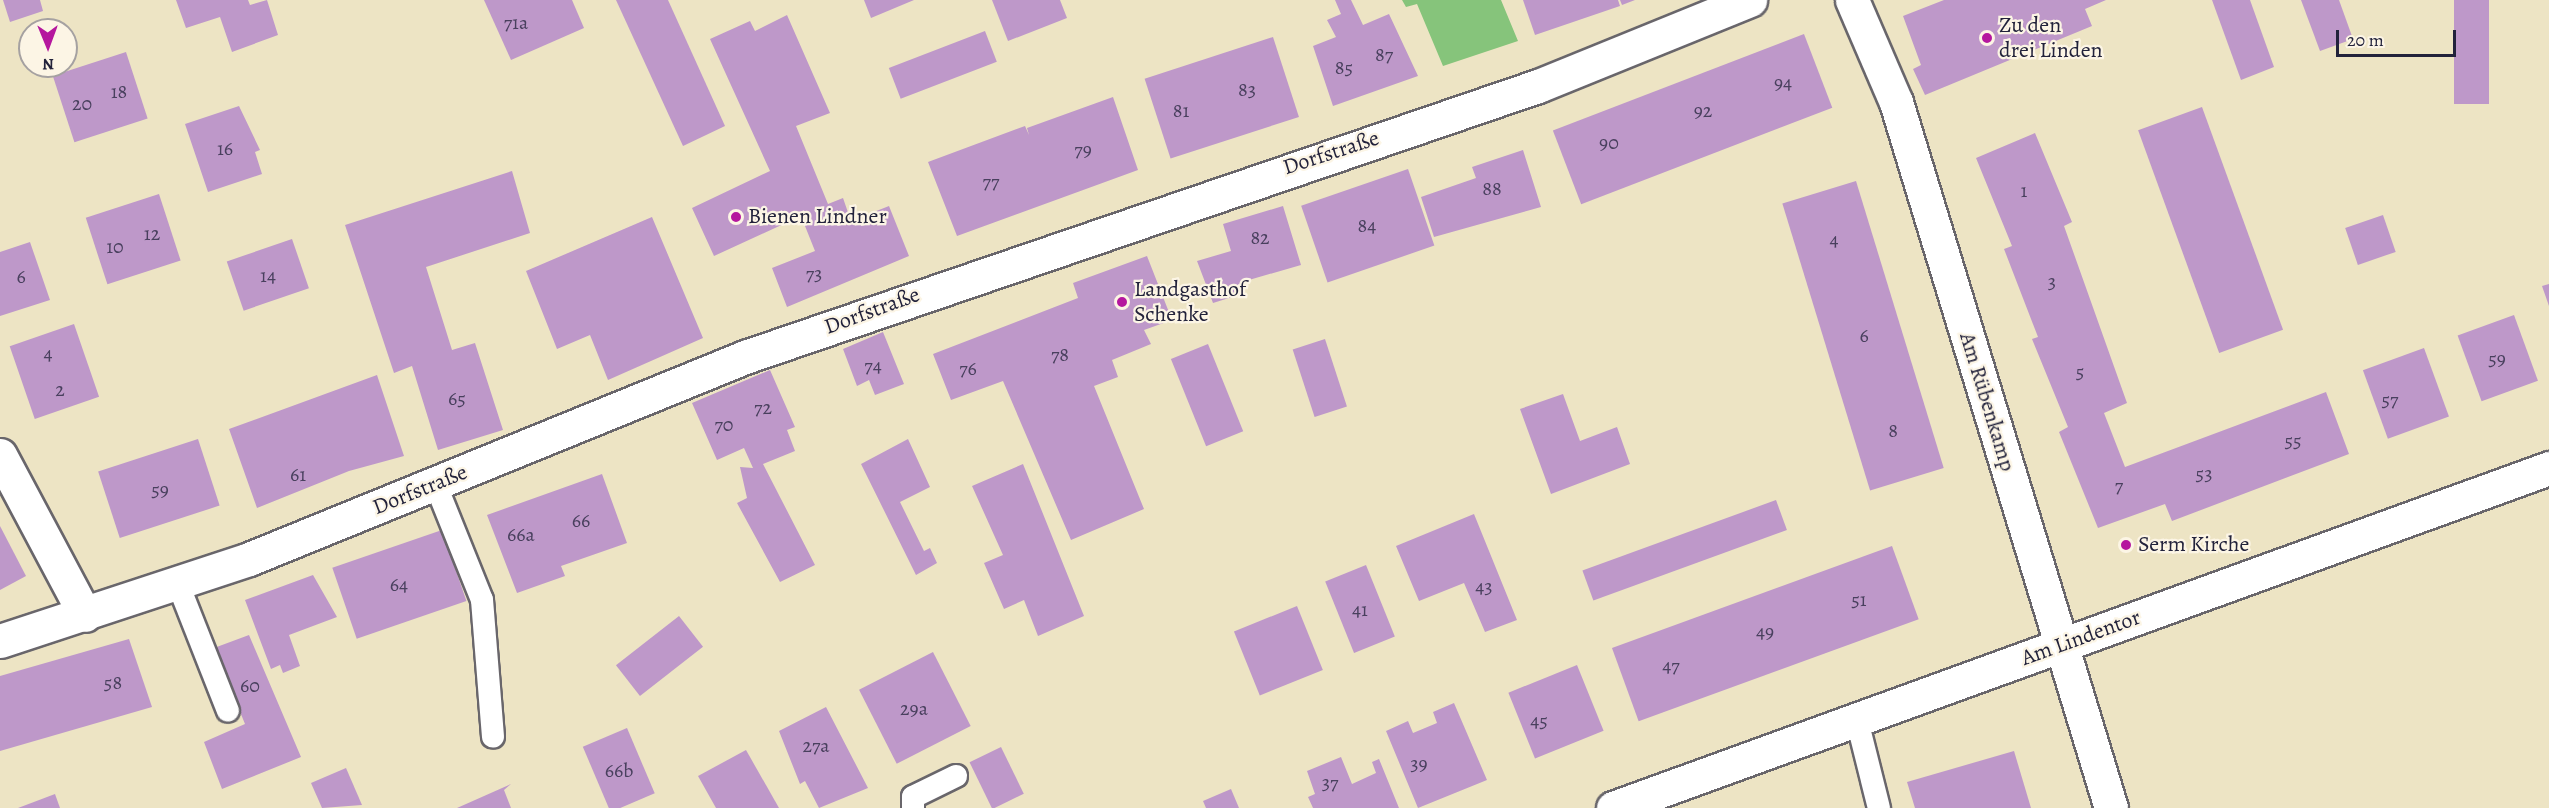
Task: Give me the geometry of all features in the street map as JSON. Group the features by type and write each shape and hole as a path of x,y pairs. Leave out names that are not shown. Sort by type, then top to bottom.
{"street":[{"name":"Dorfstraße","path":"0,641 178,584 745,357 1538,86 1748,0"},
{"name":"Am Rübenkamp","path":"1852,0 1896,102 2111,808"},
{"path":"0,455 85,615"},
{"name":"Am Lindentor","path":"1613,808 2549,468"}],"lane":[{"path":"435,483 482,600 493,737"},
{"path":"178,584 228,711"},
{"path":"1857,720 1879,808"},
{"path":"913,808 913,797 956,776"}],"green space":[{"path":"1402,0 1501,0 1518,41 1443,66 1417,4 1406,7"}],"building":[{"path":"3,0 40,0 43,11 10,22"},
{"path":"176,0 248,0 250,5 267,0 278,35 232,52 220,17 186,28"},
{"path":"484,0 572,0 584,28 511,60"},
{"path":"616,0 668,0 725,126 683,146"},
{"path":"864,0 914,0 871,18"},
{"path":"992,0 1060,0 1067,18 1008,41"},
{"path":"1335,0 1351,0 1363,25 1389,14 1418,76 1333,106 1313,46 1336,37 1327,20 1341,14"},
{"path":"1523,0 1618,0 1620,6 1535,35"},
{"path":"1620,0 1635,0 1622,5"},
{"name":"Zu den drei Linden","path":"1944,0 2106,0 2085,9 2092,26 1925,95 1913,69 1921,65 1903,16"},
{"path":"2212,0 2250,0 2274,67 2241,80"},
{"path":"2301,0 2339,0 2353,39 2320,51"},
{"path":"2454,0 2489,0 2489,104 2454,104"},
{"path":"787,15 830,113 796,126 828,204 843,198 851,221 889,206 909,256 787,307 772,268 815,251 801,216 714,256 692,208 770,171 710,39 750,21 755,31"},
{"path":"985,31 997,62 901,99 889,68"},
{"path":"1804,34 1832,108 1581,204 1553,130"},
{"path":"1273,37 1299,117 1171,159 1145,79"},
{"path":"126,52 148,119 74,142 53,78 78,78 78,68"},
{"path":"1113,97 1138,170 957,236 928,162 1025,126 1029,135 1027,128"},
{"path":"239,106 260,150 255,152 262,174 208,192 185,124"},
{"path":"2202,107 2283,330 2219,353 2138,130"},
{"path":"2035,133 2072,222 2064,226 2127,403 2104,413 2125,467 2326,392 2349,454 2172,521 2165,504 2098,528 2059,432 2068,427 2032,339 2038,337 2004,249 2012,246 1976,158"},
{"path":"1523,150 1541,207 1434,237 1421,197 1476,178 1472,167"},
{"path":"1408,169 1434,246 1328,282 1301,206"},
{"path":"512,171 530,233 426,267 452,350 475,343 503,430 438,450 412,366 394,373 345,225"},
{"path":"1856,181 1944,468 1870,490 1782,204"},
{"path":"159,194 181,261 107,284 86,218"},
{"path":"1283,206 1301,265 1242,282 1245,293 1213,303 1197,261 1231,251 1223,224"},
{"path":"2383,215 2396,252 2358,265 2345,228"},
{"path":"652,217 703,338 608,380 590,335 557,349 526,271"},
{"path":"292,239 309,288 244,311 227,261"},
{"path":"30,242 50,300 0,316 0,252"},
{"path":"1147,256 1172,320 1144,330 1151,344 1112,360 1118,377 1094,386 1144,509 1071,540 1003,381 951,400 933,354 1078,298 1073,283"},
{"path":"2549,284 2549,306 2542,286"},
{"path":"2514,315 2538,381 2482,401 2458,336"},
{"path":"74,324 99,397 35,419 10,346"},
{"path":"883,332 904,384 875,395 869,380 857,386 843,349"},
{"path":"1325,339 1347,407 1315,417 1293,350"},
{"path":"1208,344 1243,431 1206,446 1171,359"},
{"path":"2424,348 2449,417 2388,439 2363,370"},
{"path":"770,370 795,427 787,430 795,451 763,464 815,565 780,582 737,503 747,498 740,467 753,468 744,448 717,460 692,403"},
{"path":"377,375 404,456 349,471 257,508 229,429"},
{"path":"1563,394 1580,441 1617,427 1630,464 1551,494 1520,409"},
{"path":"198,439 220,506 120,538 98,471"},
{"path":"908,439 930,487 900,502 924,551 930,548 937,563 916,575 861,464"},
{"path":"1023,464 1084,616 1038,636 1024,600 1004,609 984,563 1003,555 972,486"},
{"path":"602,474 627,543 561,566 565,576 517,593 487,515"},
{"path":"1776,500 1787,530 1593,601 1582,570"},
{"path":"1474,514 1517,620 1485,632 1464,583 1419,601 1396,546"},
{"path":"0,526 26,576 0,590"},
{"path":"442,530 466,601 357,639 332,568"},
{"path":"1892,546 1919,619 1639,721 1612,648"},
{"path":"1366,565 1395,636 1354,653 1325,581"},
{"path":"313,575 337,617 289,635 300,666 283,673 280,665 271,669 245,600"},
{"path":"1297,606 1323,670 1260,695 1234,631"},
{"path":"679,616 703,647 640,696 616,665"},
{"path":"249,635 301,757 222,789 204,742 245,724 214,648"},
{"path":"129,639 152,707 0,751 0,676"},
{"path":"933,652 971,726 897,764 859,690"},
{"path":"1577,665 1604,731 1535,759 1508,693"},
{"path":"1454,703 1487,780 1418,808 1386,731 1408,721 1413,733 1437,723 1433,712"},
{"path":"826,707 868,788 819,808 805,781 800,784 779,731"},
{"path":"627,728 655,793 620,808 609,808 583,747"},
{"path":"1001,747 1024,794 992,808 970,762"},
{"path":"746,750 779,808 716,808 698,776"},
{"path":"2014,751 2031,808 1915,808 1907,782"},
{"path":"1341,757 1352,784 1376,773 1372,762 1379,759 1399,808 1313,808 1308,797 1315,794 1307,771"},
{"path":"346,768 362,805 322,808 311,783"},
{"path":"511,784 504,790 511,808 457,808"},
{"path":"1231,789 1239,808 1206,808 1203,801"},
{"path":"55,794 60,808 18,808"}],"place":[{"name":"Zu den drei Linden","path":"1987,38"},
{"name":"Bienen Lindner","path":"736,217"},
{"name":"Landgasthof Schenke","path":"1122,302"},
{"name":"Serm Kirche","path":"2126,545"}]}
